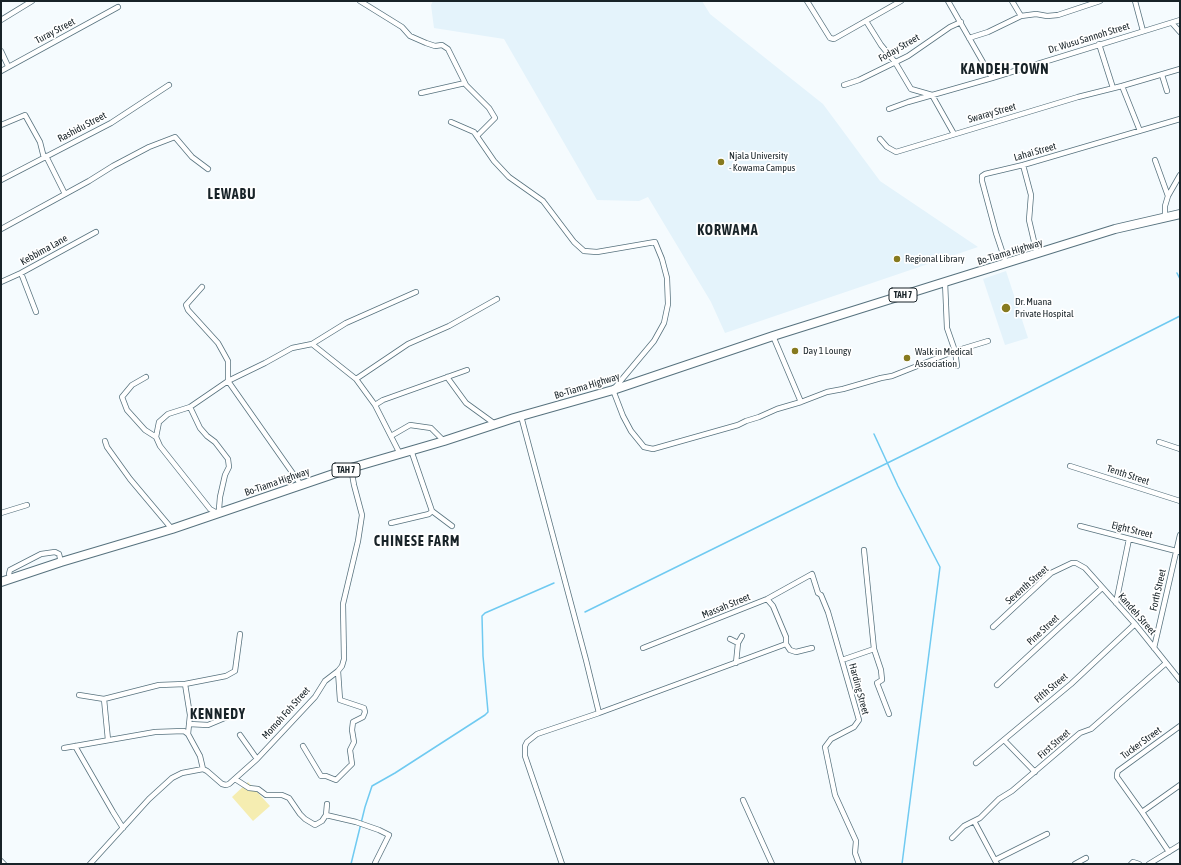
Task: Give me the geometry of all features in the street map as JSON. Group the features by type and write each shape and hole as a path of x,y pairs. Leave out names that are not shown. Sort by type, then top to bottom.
{"highway":[{"name":"Bo-Tiama Highway","path":"1,582 61,562 172,529 351,468 444,441 521,416 613,390 773,336 945,282 1115,229 1165,216 1180,214"}],"street":[{"path":"1,20 32,1"},
{"path":"360,1 402,28 410,36 435,46 442,45 448,49 465,83 489,108 495,118 477,136"},
{"path":"807,1 830,38 834,39 901,1"},
{"path":"948,1 992,78"},
{"path":"1012,1 1021,16"},
{"path":"969,38 988,32 1021,16 1036,14 1047,16 1058,15 1100,1"},
{"path":"1135,1 1144,31"},
{"name":"Turay Street","path":"1,71 118,7"},
{"name":"Dr. Wusu Sannoh Street","path":"889,110 908,102 992,78 1180,20"},
{"path":"866,21 895,62 911,90 932,95 954,134"},
{"name":"Foday Street","path":"844,85 859,80 908,56 950,27 961,22"},
{"path":"1172,23 1180,32"},
{"path":"1099,44 1113,88"},
{"path":"1,51 8,66"},
{"path":"1140,131 1122,86 1180,69"},
{"path":"1162,75 1167,91"},
{"path":"421,93 465,83"},
{"name":"Rashidu Street","path":"1,180 111,123 169,85"},
{"name":"Swaray Street","path":"880,139 887,147 896,152 1122,86"},
{"path":"1,125 25,115 65,194"},
{"name":"Lahai Street","path":"1006,263 996,233 982,178 985,174 1023,165 1180,119"},
{"path":"452,122 474,132 494,160 509,177 544,201 574,242 584,251 597,252 655,242 668,278 668,304 664,323 654,341 613,390 623,416 631,431 644,447 653,449 738,425 746,421 759,418 777,409 827,392 892,376 955,351 988,341"},
{"path":"1,229 131,156 174,137 192,157 208,169"},
{"path":"1155,160 1168,196"},
{"path":"1023,165 1031,195 1029,220 1037,254"},
{"path":"1165,216 1165,206 1168,196 1180,175"},
{"name":"Kebbima Lane","path":"1,282 21,273 96,232"},
{"path":"21,273 36,312"},
{"path":"945,282 947,328 955,351 957,366"},
{"path":"202,287 186,305 188,310 218,343 228,361 228,381 301,485"},
{"path":"156,437 159,422 168,414 190,407 228,381 292,348 312,344 346,323 416,292"},
{"path":"356,379 408,344 449,326 497,299"},
{"path":"773,336 801,402"},
{"path":"312,344 356,379 375,405 400,454"},
{"path":"375,405 383,400 467,370"},
{"path":"146,377 132,385 122,397 127,410 145,430 156,437 160,446 210,509 219,513 220,497 228,466 228,459 215,442 200,428 190,407"},
{"path":"447,377 466,403 495,424"},
{"path":"521,416 599,713"},
{"path":"391,436 410,425 431,428 444,441"},
{"path":"105,441 107,447 130,479 172,529"},
{"path":"1159,442 1180,449"},
{"path":"411,450 432,511 452,526"},
{"name":"Tenth Street","path":"1070,466 1180,501"},
{"path":"303,746 321,776 326,776 336,780 352,764 350,750 354,742 352,730 353,722 363,717 365,712 364,708 340,700 338,671 344,659 343,604 358,541 362,515 351,468"},
{"path":"1,513 27,505"},
{"path":"391,523 429,514 432,511"},
{"name":"Eight Street","path":"1080,526 1129,540 1178,551"},
{"name":"Forth Street","path":"1154,648 1178,551 1180,535"},
{"path":"1116,603 1129,540"},
{"path":"864,550 874,649 881,670 882,680 877,683 890,714"},
{"path":"10,579 10,570 41,554 55,552 59,554 61,562"},
{"name":"Seventh Street","path":"993,627 1051,573 1072,563 1076,563"},
{"name":"Kandeh Street","path":"1076,563 1085,568 1135,624 1166,663 1178,675 1180,680"},
{"name":"Massah Street","path":"643,648 767,599 812,574"},
{"name":"Harding Street","path":"812,574 818,593 821,595 828,612 859,720 854,727 831,739 825,747 835,795 856,841 855,853 859,864"},
{"name":"Pine Street","path":"997,685 1102,588"},
{"path":"767,599 773,606 786,637 786,644 790,650 796,652 812,648"},
{"name":"Fifth Street","path":"976,763 1071,684 1135,624"},
{"path":"79,695 104,699 159,685 185,684 226,676 236,671 240,634"},
{"path":"736,663 738,643 742,636"},
{"path":"730,639 738,643"},
{"path":"562,864 525,756 525,746 527,742 537,734 599,713 786,644"},
{"path":"842,660 874,649"},
{"name":"First Street","path":"952,838 964,826 980,818 999,799 1012,791 1080,733 1091,729 1166,663"},
{"name":"Momoh Foh Street","path":"235,779 315,697 325,681 338,671"},
{"path":"185,684 190,715 188,734"},
{"path":"104,699 108,740"},
{"path":"189,724 208,725 239,712"},
{"name":"Tucker Street","path":"1142,812 1117,777 1118,771 1180,726"},
{"path":"64,748 155,732 184,731 188,734 200,756 203,769"},
{"path":"240,735 256,759"},
{"path":"1004,740 1035,772"},
{"path":"75,746 123,828"},
{"path":"90,864 150,799 172,778 182,773 203,769 222,784 229,784 235,779 249,788 258,789 266,796 282,795 289,798 300,814 315,825 322,821 326,815 327,804"},
{"path":"1169,852 1142,812 1180,785"},
{"path":"743,800 772,864"},
{"path":"326,815 356,822 389,835 375,863"},
{"path":"974,821 996,862 1047,834"},
{"path":"1149,864 1180,845"},
{"path":"1075,864 1086,858"},
{"path":"1,861 4,864"},
{"path":"1130,864 1133,862 1139,864"}],"shaded area":[{"name":"Njala University - Kowama Campus","path":"433,1 702,1 710,14 823,104 880,181 978,247 725,333 711,302 648,197 639,201 597,200 504,39 434,28 431,5"},
{"name":"Dr. Muana Private Hospital","path":"1006,271 1028,338 1005,345 983,279"},
{"path":"248,782 270,806 253,821 232,797"}],"waterway":[{"path":"1177,273 1180,279"},
{"path":"585,612 928,443 1180,316"},
{"path":"874,434 898,486 940,567 902,864"},
{"path":"351,864 365,807 372,786 395,773 488,712 483,656 482,616 485,613 554,583"}],"place":[{"name":"Njala University - Kowama Campus","path":"721,162"},
{"name":"Regional Library","path":"897,259"},
{"name":"Dr. Muana Private Hospital","path":"1006,308"},
{"name":"Day 1 Loungy","path":"795,351"},
{"name":"Walk in Medical Association","path":"907,358"}],"district":[{"name":"KANDEH TOWN","path":"1005,70"},
{"name":"LEWABU","path":"232,195"},
{"name":"KORWAMA","path":"728,231"},
{"name":"CHINESE FARM","path":"417,542"},
{"name":"KENNEDY","path":"218,715"}]}
